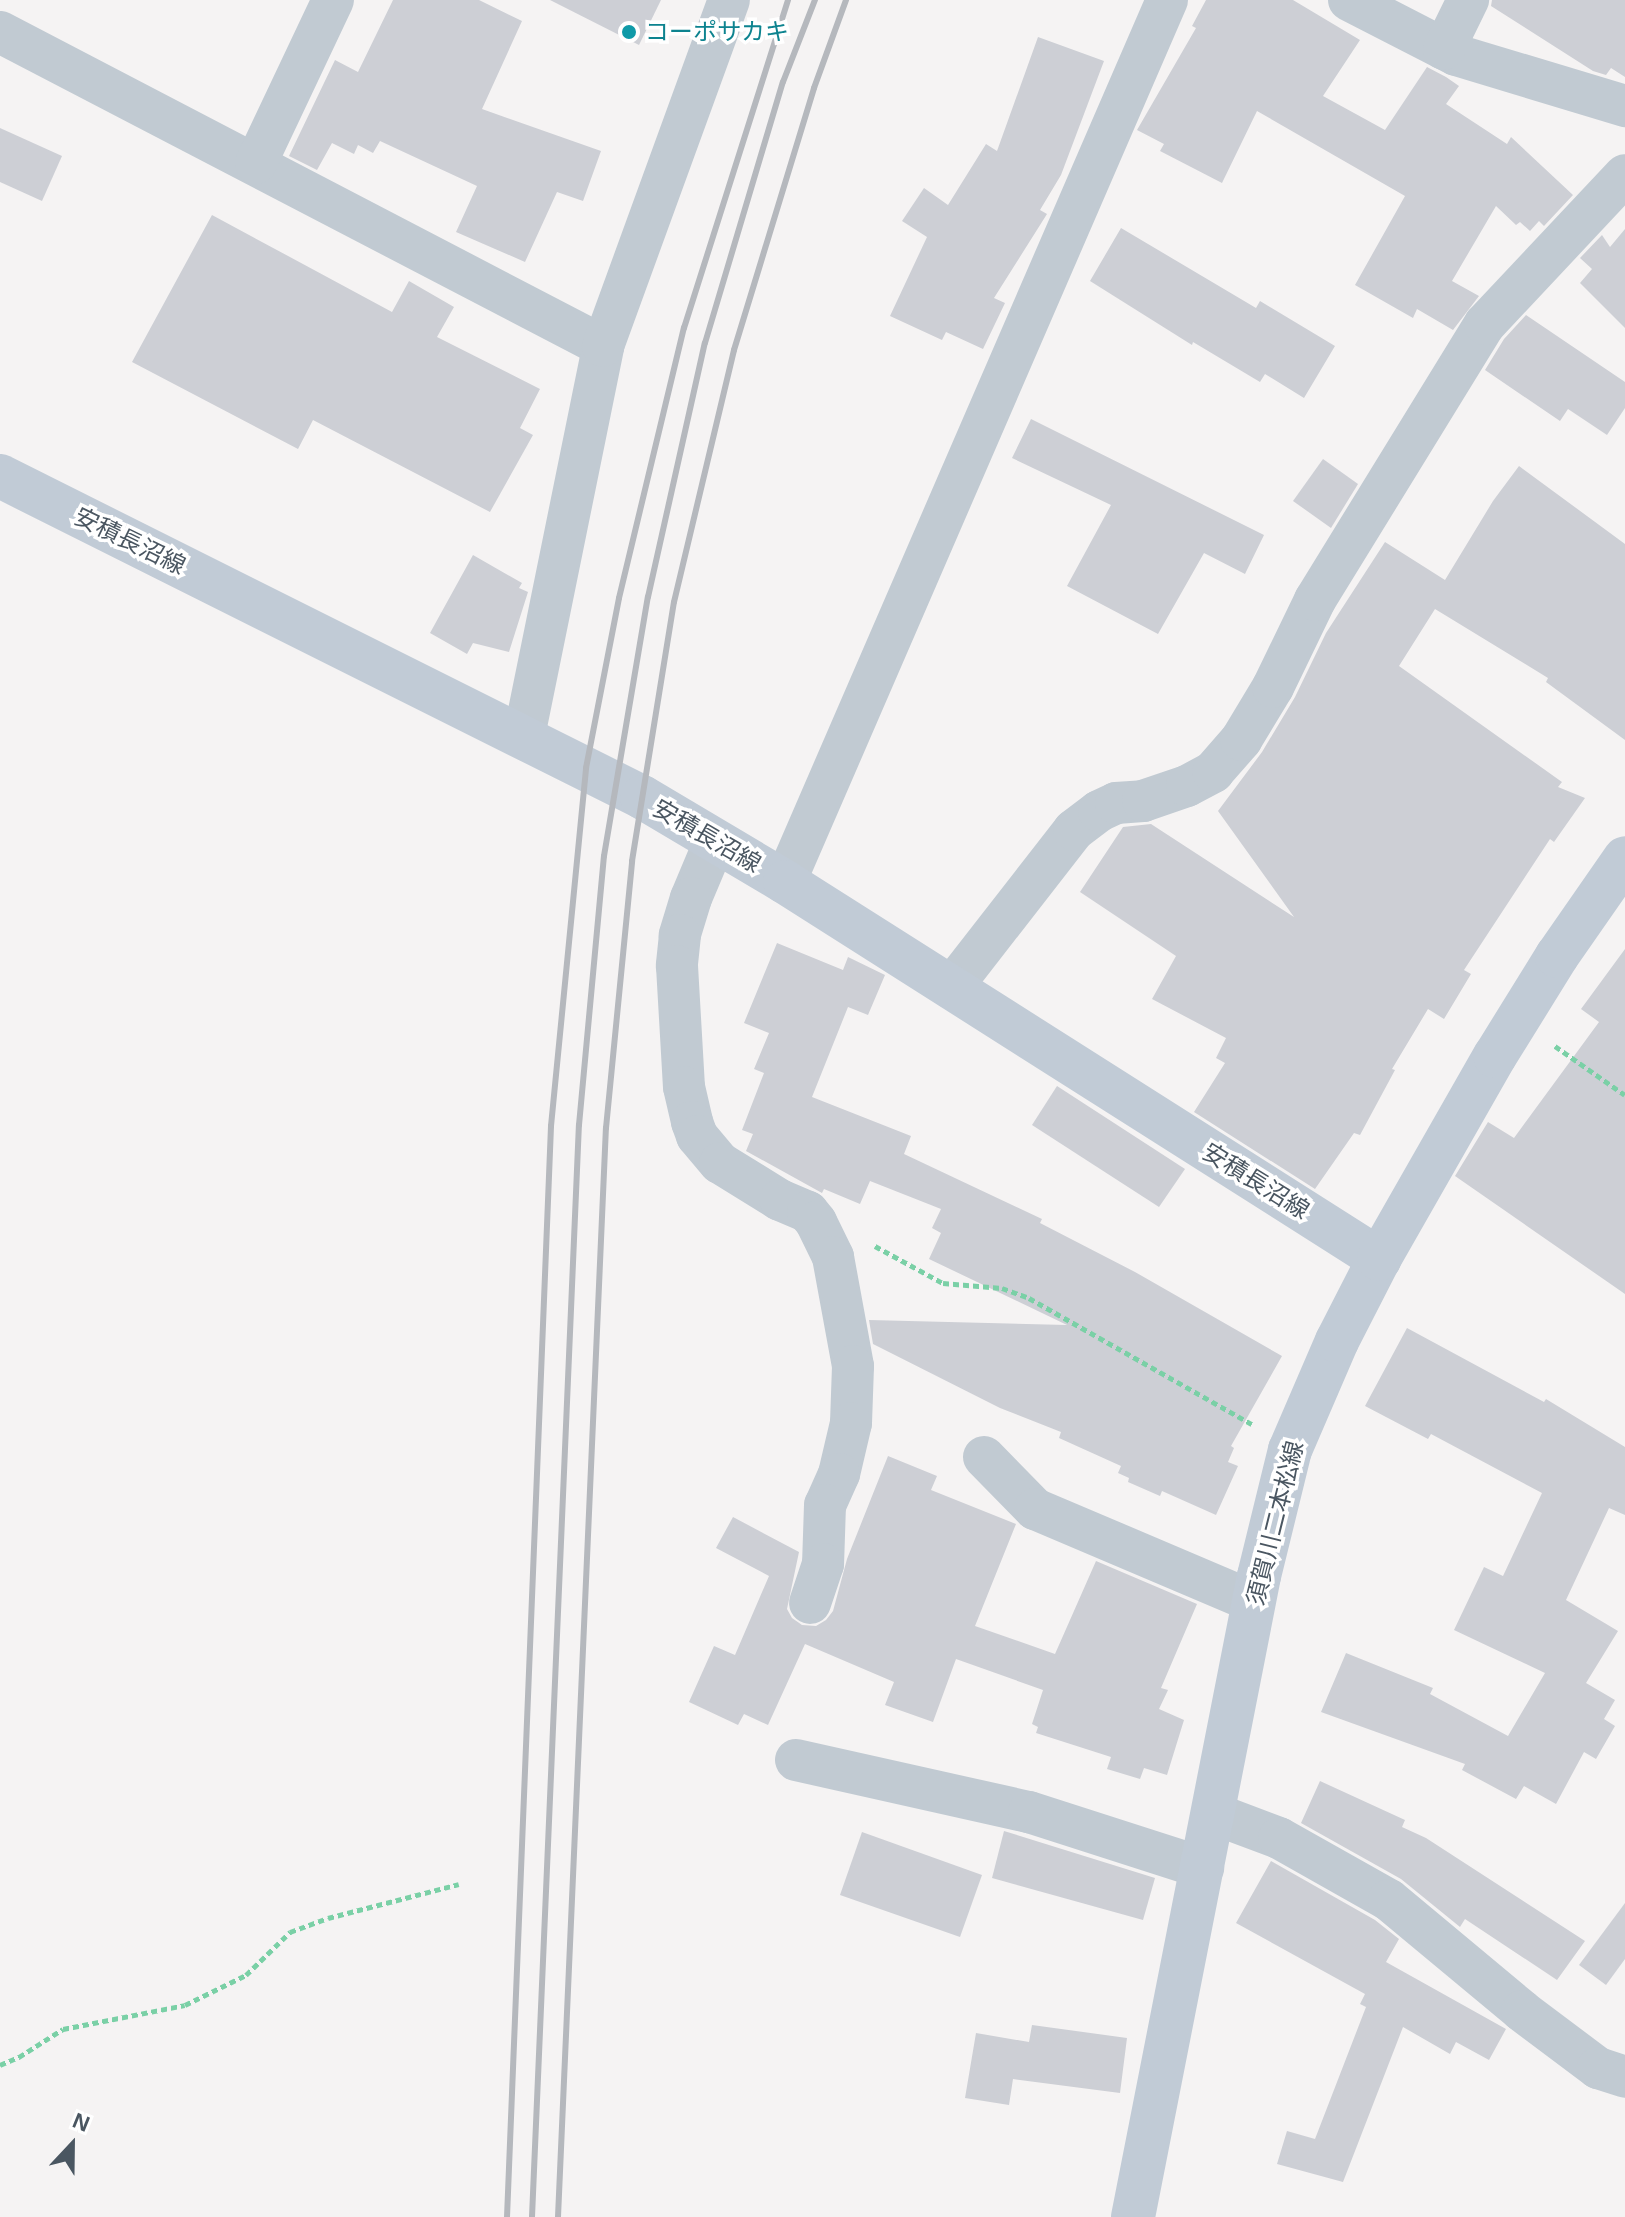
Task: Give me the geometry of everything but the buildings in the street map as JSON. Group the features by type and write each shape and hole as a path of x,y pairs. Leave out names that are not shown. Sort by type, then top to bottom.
{"main road":[{"name":"安積長沼線","path":"0,476 524,736 715,841 785,882 1379,1259"},
{"name":"須賀川二本松線","path":"1133,2217 1215,1814 1254,1602 1292,1444 1337,1341 1379,1259 1518,1020 1625,858"}],"street":[{"path":"256,163 333,0"},
{"path":"524,736 603,346 729,0"},
{"path":"785,882 1167,0"},
{"path":"1349,0 1444,49 1625,106"},
{"path":"1444,49 1468,0"},
{"path":"0,32 603,346"},
{"path":"951,988 1074,830 1099,811 1116,803 1143,801 1187,786 1213,772 1241,740 1273,687 1315,600 1485,324 1625,175"},
{"path":"715,841 691,898 680,935 677,966 683,1075 692,1122 697,1136 720,1163 780,1200 808,1212 818,1226 833,1257 854,1377 847,1441 825,1505 823,1564 810,1603"},
{"path":"984,1457 1035,1509 1254,1602"},
{"path":"796,1760 1029,1812 1203,1868"},
{"path":"1215,1814 1279,1838 1389,1900 1522,2011 1598,2068 1625,2077"}],"path":[{"path":"1518,1020 1625,1095"},
{"path":"818,1226 835,1224 850,1230 943,1283 1002,1288 1029,1298 1206,1401 1292,1444"},
{"path":"0,2065 19,2057 63,2029 185,2005 246,1975 290,1932 328,1918 459,1884"}],"railway":[{"path":"507,2217 551,1126 586,768 619,598 684,328 788,0"},
{"path":"532,2217 579,1125 604,856 648,597 705,343 783,82 815,0"},
{"path":"558,2217 606,1128 632,861 674,602 734,350 814,88 846,0"}],"place":[{"name":"コーポサカキ","path":"629,32"}]}
